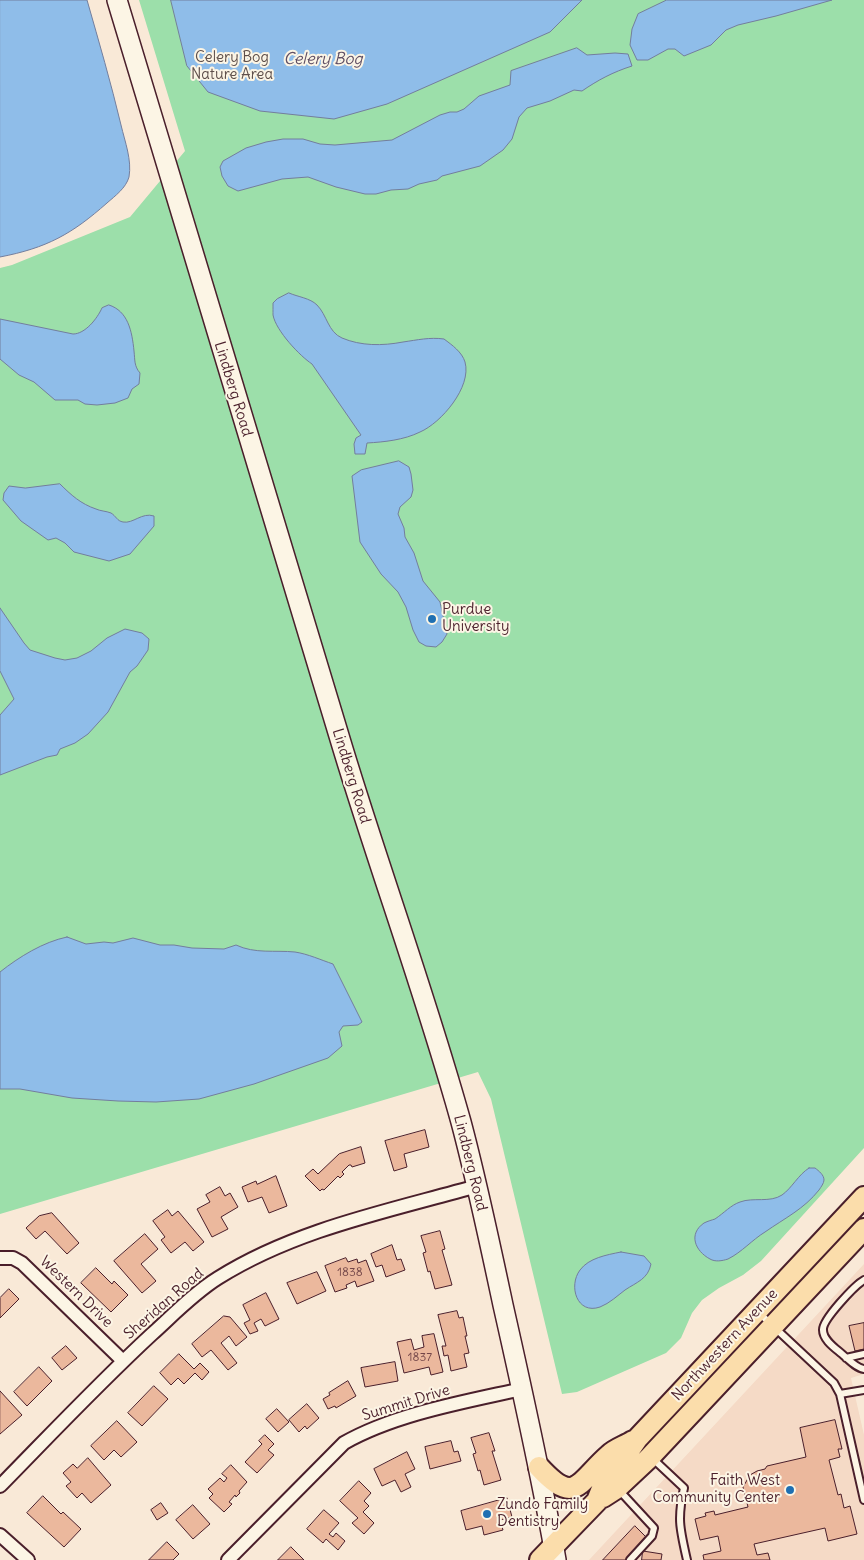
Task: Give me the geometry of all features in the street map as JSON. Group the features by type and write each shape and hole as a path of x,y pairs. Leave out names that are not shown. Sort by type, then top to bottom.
{"main road":[{"name":"Lindberg Road","path":"117,0 361,808 461,1122 539,1467 550,1555"},
{"name":"Northwestern Avenue","path":"597,1501 601,1491 637,1439 864,1197"},
{"name":"Northwestern Avenue","path":"550,1555 597,1501 617,1488 650,1456 864,1229"},
{"path":"539,1467 560,1487 575,1487 610,1453 637,1439"}],"street":[{"name":"Sheridan Road","path":"0,1486 123,1361 200,1290 235,1268 283,1244 336,1225 477,1186"},
{"name":"Western Drive","path":"0,1258 13,1258 22,1263 123,1361"},
{"name":"Summit Drive","path":"228,1560 344,1443 363,1432 391,1422 522,1388"},
{"path":"0,1535 28,1560"}],"lane":[{"path":"864,1280 826,1318 822,1331 825,1338 846,1358 864,1369"},
{"path":"757,1311 834,1384 840,1394 864,1500"},
{"path":"846,1358 864,1354"},
{"path":"840,1394 864,1390"},
{"path":"650,1456 684,1488 679,1512 679,1523 687,1560"},
{"path":"617,1488 654,1528 652,1536 630,1560"}],"shaded area":[{"path":"864,1264 864,1374 851,1378 864,1435 864,1560 589,1560"}],"green space":[{"name":"Purdue University","path":"139,0 569,0 359,95 582,0 864,0 864,1148 761,1261 743,1275 702,1300 692,1313 681,1338 666,1353 577,1392 562,1394 491,1099 478,1072 0,1214 0,268 12,265 130,217 185,151"}],"water":[{"path":"0,0 87,0 126,144 130,171 128,181 120,192 70,231 32,249 0,257"},
{"name":"Celery Bog","path":"171,0 582,0 550,32 387,104 334,119 260,111 208,92 187,66"},
{"path":"667,0 832,0 738,25 726,30 711,45 684,56 675,49 668,49 648,60 637,60 630,45 632,29 638,14"},
{"path":"577,48 587,55 628,54 632,66 594,83 582,91 574,90 550,101 527,108 519,117 512,139 503,150 480,166 442,176 437,180 419,184 408,189 391,190 376,194 365,194 336,187 308,177 282,179 238,191 228,186 222,176 220,167 223,161 246,148 266,142 283,139 303,139 320,144 335,145 392,140 440,115 464,109 479,96 510,85 511,71"},
{"path":"289,293 307,299 317,305 334,332 349,341 379,345 444,339 459,352 465,362 464,382 453,403 437,421 420,432 401,439 367,443 365,454 355,454 354,444 356,438 361,435 312,364 289,342 275,321 273,303"},
{"path":"109,305 121,312 128,323 136,365 140,373 139,384 132,389 128,398 115,403 97,405 85,404 78,400 55,400 34,382 19,375 0,359 0,319 73,334 86,329 94,321 102,308"},
{"path":"399,461 409,467 413,490 411,497 400,507 398,514 423,581 440,602 447,634 436,647 426,646 419,642 406,607 398,592 381,574 360,542 352,476 361,470"},
{"path":"60,484 81,502 98,510 111,513 118,520 127,522 150,515 154,516 154,526 130,554 109,561 74,552 65,543 56,538 48,540 21,521 3,500 4,493 9,486 25,488"},
{"path":"0,608 30,650 55,658 65,660 77,658 91,651 107,638 125,629 142,633 149,639 148,650 137,666 130,672 108,712 88,734 75,743 60,749 57,755 0,775 0,715 14,699 0,671"},
{"path":"67,937 86,944 113,943 133,938 160,945 192,948 224,949 236,945 250,950 305,954 333,964 362,1022 358,1025 343,1026 339,1032 342,1046 328,1058 254,1084 199,1099 156,1102 118,1101 72,1098 20,1089 0,1089 0,972 15,961 49,942"},
{"path":"809,1168 818,1170 823,1176 824,1181 819,1190 801,1208 728,1259 714,1261 700,1252 695,1242 695,1237 699,1227 704,1223 715,1219 737,1203 750,1200 772,1199 782,1195"},
{"path":"621,1252 644,1256 651,1264 650,1269 641,1280 604,1305 592,1308 585,1307 580,1303 575,1291 576,1277 580,1270 593,1260"}],"building":[{"path":"425,1130 429,1147 404,1154 407,1167 394,1171 385,1141"},
{"path":"361,1147 365,1163 352,1167 349,1165 342,1172 344,1174 340,1178 338,1176 324,1190 320,1191 305,1176 313,1169 318,1174 339,1154"},
{"path":"276,1176 287,1206 269,1213 262,1197 248,1202 242,1187 256,1181 257,1184"},
{"path":"220,1187 225,1196 230,1193 238,1207 221,1217 228,1229 212,1237 197,1209 210,1202 206,1195"},
{"path":"168,1210 172,1216 178,1211 204,1242 193,1251 185,1242 171,1253 161,1240 165,1237 153,1221"},
{"path":"52,1213 79,1243 67,1254 45,1231 36,1239 26,1228 39,1216"},
{"path":"440,1231 445,1249 442,1250 452,1285 435,1289 430,1271 428,1272 423,1253 426,1252 421,1236"},
{"path":"145,1234 158,1249 141,1264 156,1281 142,1293 114,1261"},
{"path":"392,1245 397,1260 401,1259 405,1270 386,1277 382,1265 376,1267 371,1254"},
{"path":"346,1258 348,1262 357,1259 358,1263 366,1260 374,1281 357,1287 355,1281 346,1285 347,1288 335,1292 325,1266"},
{"path":"96,1268 112,1284 114,1281 128,1295 111,1312 81,1283"},
{"path":"317,1272 326,1291 297,1304 287,1283"},
{"path":"9,1289 19,1299 0,1318 0,1298"},
{"path":"266,1293 279,1319 265,1326 261,1319 254,1323 258,1331 250,1334 244,1323 250,1320 243,1305"},
{"path":"457,1311 459,1318 463,1317 469,1353 464,1354 467,1367 451,1371 448,1355 444,1356 442,1346 446,1346 438,1315"},
{"path":"224,1316 230,1317 247,1337 236,1346 229,1336 221,1343 237,1363 228,1370 211,1350 202,1357 192,1344"},
{"path":"864,1323 864,1349 855,1351 849,1326"},
{"path":"434,1334 443,1372 431,1375 429,1367 404,1373 397,1342 411,1339 414,1350 424,1347 422,1336"},
{"path":"66,1346 77,1358 62,1370 52,1358"},
{"path":"179,1354 194,1369 200,1363 209,1372 202,1380 195,1373 184,1384 178,1378 171,1385 160,1373"},
{"path":"395,1362 398,1381 365,1387 361,1368"},
{"path":"39,1367 52,1381 27,1406 14,1392"},
{"path":"348,1381 356,1396 336,1408 335,1406 328,1409 323,1399"},
{"path":"154,1386 168,1399 142,1426 128,1413"},
{"path":"0,1391 22,1415 0,1434"},
{"path":"307,1404 319,1418 307,1429 305,1426 299,1432 289,1420"},
{"path":"277,1409 289,1422 278,1432 266,1419"},
{"name":"Faith West Community Center","path":"835,1420 842,1449 838,1449 840,1457 829,1460 838,1495 841,1494 844,1508 850,1506 857,1534 828,1541 825,1528 754,1544 757,1555 768,1553 770,1560 704,1560 703,1555 721,1551 718,1536 700,1540 695,1519 706,1516 705,1513 714,1511 715,1515 748,1507 743,1487 750,1475 765,1469 767,1466 806,1457 800,1428"},
{"path":"117,1421 137,1442 121,1457 114,1450 104,1460 91,1446"},
{"path":"489,1433 495,1451 492,1451 501,1480 484,1485 473,1454 476,1453 471,1438"},
{"path":"265,1435 274,1444 268,1450 274,1455 257,1473 245,1462 262,1444 259,1441"},
{"path":"451,1441 454,1452 458,1451 461,1461 430,1469 425,1447"},
{"path":"407,1452 415,1469 405,1474 411,1487 401,1492 395,1480 382,1486 374,1469"},
{"path":"88,1458 111,1485 91,1503 82,1493 77,1498 66,1486 71,1482 63,1473 73,1464 77,1468"},
{"path":"231,1465 247,1482 239,1491 240,1493 236,1497 235,1495 229,1502 232,1504 224,1512 209,1498 213,1494 208,1489 220,1478 224,1482 227,1478 222,1474"},
{"path":"359,1481 371,1493 364,1501 369,1506 363,1512 374,1523 364,1534 352,1523 358,1518 340,1501"},
{"path":"43,1496 61,1514 63,1512 81,1529 64,1547 27,1513"},
{"name":"Zundo Family Dentistry","path":"507,1498 512,1517 500,1520 503,1530 484,1535 482,1526 466,1530 461,1511"},
{"path":"161,1503 168,1513 157,1520 151,1510"},
{"path":"193,1505 210,1524 193,1539 176,1520"},
{"path":"324,1510 339,1523 329,1534 333,1537 336,1533 345,1541 338,1550 326,1539 323,1543 307,1529"},
{"path":"635,1526 647,1538 626,1560 603,1560"},
{"path":"167,1542 179,1554 173,1560 149,1560"},
{"path":"291,1547 304,1560 278,1560"},
{"path":"643,1551 662,1554 661,1560 642,1560"}],"place":[{"name":"Purdue University","path":"432,619"},
{"name":"Faith West Community Center","path":"790,1490"},
{"name":"Zundo Family Dentistry","path":"487,1514"}],"park label":[{"name":"Celery Bog Nature Area","path":"232,66"}]}
